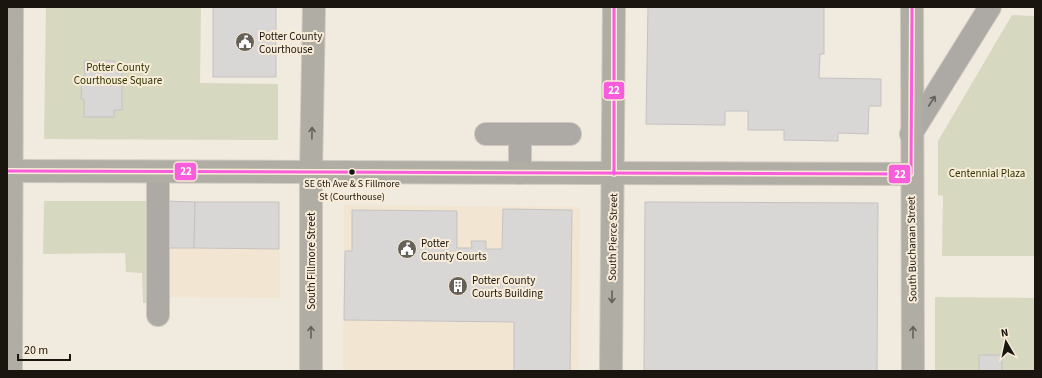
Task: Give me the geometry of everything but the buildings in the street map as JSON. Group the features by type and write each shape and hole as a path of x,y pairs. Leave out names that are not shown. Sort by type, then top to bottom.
{"main road":[{"path":"11,371 9,171 12,7"},
{"name":"South Fillmore Street","path":"311,371 311,172 314,7"},
{"name":"South Pierce Street","path":"611,371 614,174 614,7"},
{"name":"South Buchanan Street","path":"912,7 911,174 913,371"},
{"path":"9,171 520,174 911,174"}],"lane":[{"path":"911,134 990,7"},
{"path":"486,134 570,134"},
{"path":"520,134 520,174"},
{"path":"158,172 158,316"}],"shaded area":[{"path":"155,201 279,202 280,298 154,297"},
{"name":"Potter County Courts Building","path":"344,205 580,207 578,371 343,371"}],"green space":[{"name":"Potter County Courthouse Square","path":"46,7 201,7 200,83 278,84 278,140 44,139"},
{"name":"Centennial Plaza","path":"1012,15 1035,16 1035,256 942,256 943,196 938,195 938,141"},
{"path":"44,201 155,201 150,303 143,303 142,273 126,272 125,253 43,254"},
{"path":"935,297 1035,298 1035,371 935,371"}],"water":[{"path":"962,172 1019,172 1019,178 962,178"}],"transit line":[{"name":"22","path":"614,7 614,174"},
{"name":"22","path":"7,171 911,174 912,7"}],"place":[{"name":"Potter County Courthouse","path":"245,42"},
{"name":"SE 6th Ave & S Fillmore St (Courthouse)","path":"352,172"},
{"name":"Potter County Courts","path":"407,249"},
{"name":"Potter County Courts Building","path":"458,286"}]}
